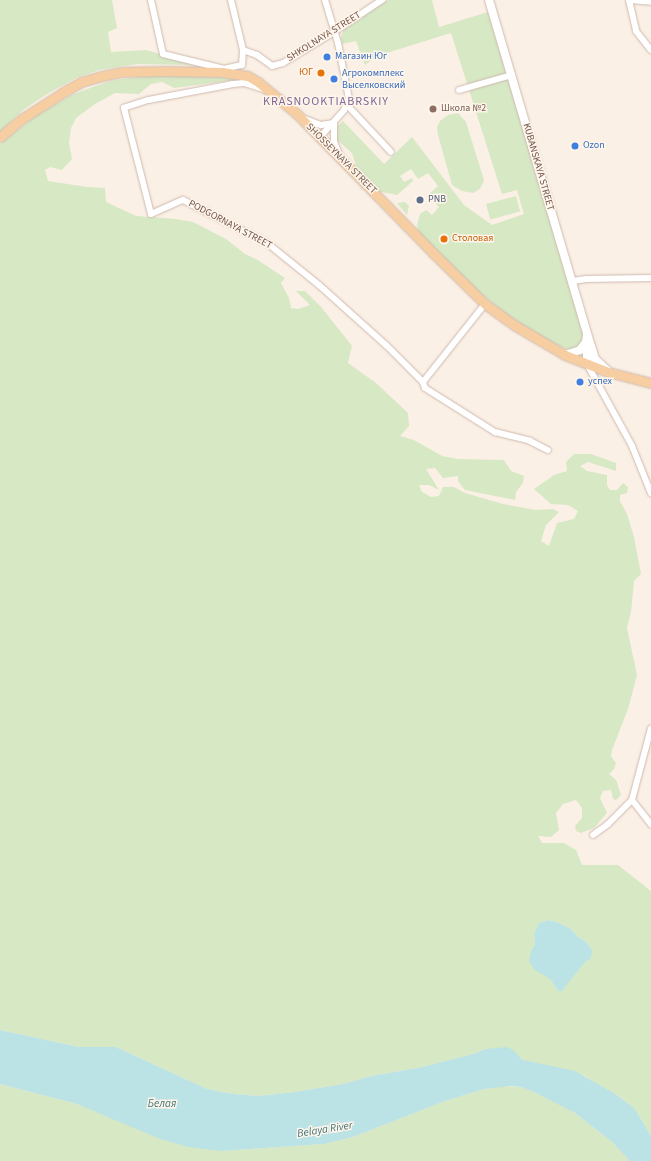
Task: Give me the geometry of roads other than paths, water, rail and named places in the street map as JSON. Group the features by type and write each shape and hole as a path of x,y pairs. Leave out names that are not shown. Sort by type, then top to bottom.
{"main road":[{"name":"KUBANSKAYA STREET","path":"489,0 573,282 587,334"},
{"name":"SHOSSEYNAYA STREET","path":"0,137 22,118 81,82 121,72 222,72 248,76 258,82 297,114 432,252 486,304 514,325 564,355 608,372 651,383"},
{"path":"564,355 580,350 586,342 587,334"},
{"path":"587,334 587,364"},
{"path":"587,334 595,358 608,372"}],"street":[{"path":"151,0 163,54 224,69 242,65 243,50 231,0"},
{"path":"320,137 334,123 347,105 349,99 334,32 325,0"},
{"name":"SHKOLNAYA STREET","path":"243,50 257,55 272,66 283,63 334,32 382,0"},
{"path":"651,2 630,0 636,31 651,50"},
{"path":"459,90 512,75"},
{"name":"PODGORNAYA STREET","path":"270,92 244,83 234,84 148,100 124,108 151,214 183,200 268,243 319,285 387,346 423,382 425,388 495,432 530,441 548,450"},
{"path":"347,105 391,152"},
{"path":"297,114 307,121 321,125 334,123"},
{"path":"334,123 334,142 341,158"},
{"path":"573,282 586,280 651,278"},
{"path":"423,382 486,304"},
{"path":"587,364 632,446 651,493"},
{"path":"593,835 608,824 632,800 651,728"},
{"path":"632,800 650,822"}],"water":[{"path":"549,920 571,929 578,937 585,941 592,950 591,958 584,963 562,991 558,991 550,979 535,970 529,961 531,951 535,944 534,934 539,923"},
{"name":"Белая","path":"0,1030 79,1047 116,1047 207,1089 233,1094 258,1096 295,1092 343,1084 372,1076 422,1067 473,1054 486,1049 507,1047 513,1050 523,1060 575,1071 617,1095 635,1109 651,1136 651,1161 630,1161 612,1142 575,1113 536,1093 521,1087 511,1086 484,1089 445,1101 353,1137 324,1144 221,1151 188,1147 160,1139 77,1104 0,1084"}],"place":[{"name":"Магазин Юг","path":"327,57"},
{"name":"ЮГ","path":"321,73"},
{"name":"Агрокомплекс Выселковский","path":"334,79"},
{"name":"Школа №2","path":"433,109"},
{"name":"Ozon","path":"575,146"},
{"name":"PNB","path":"420,200"},
{"name":"Столовая","path":"444,239"},
{"name":"успех","path":"580,382"}],"district":[{"name":"KRASNOOKTIABRSKIY","path":"326,102"}],"water label":[{"name":"Belaya River","path":"325,1130"}]}
